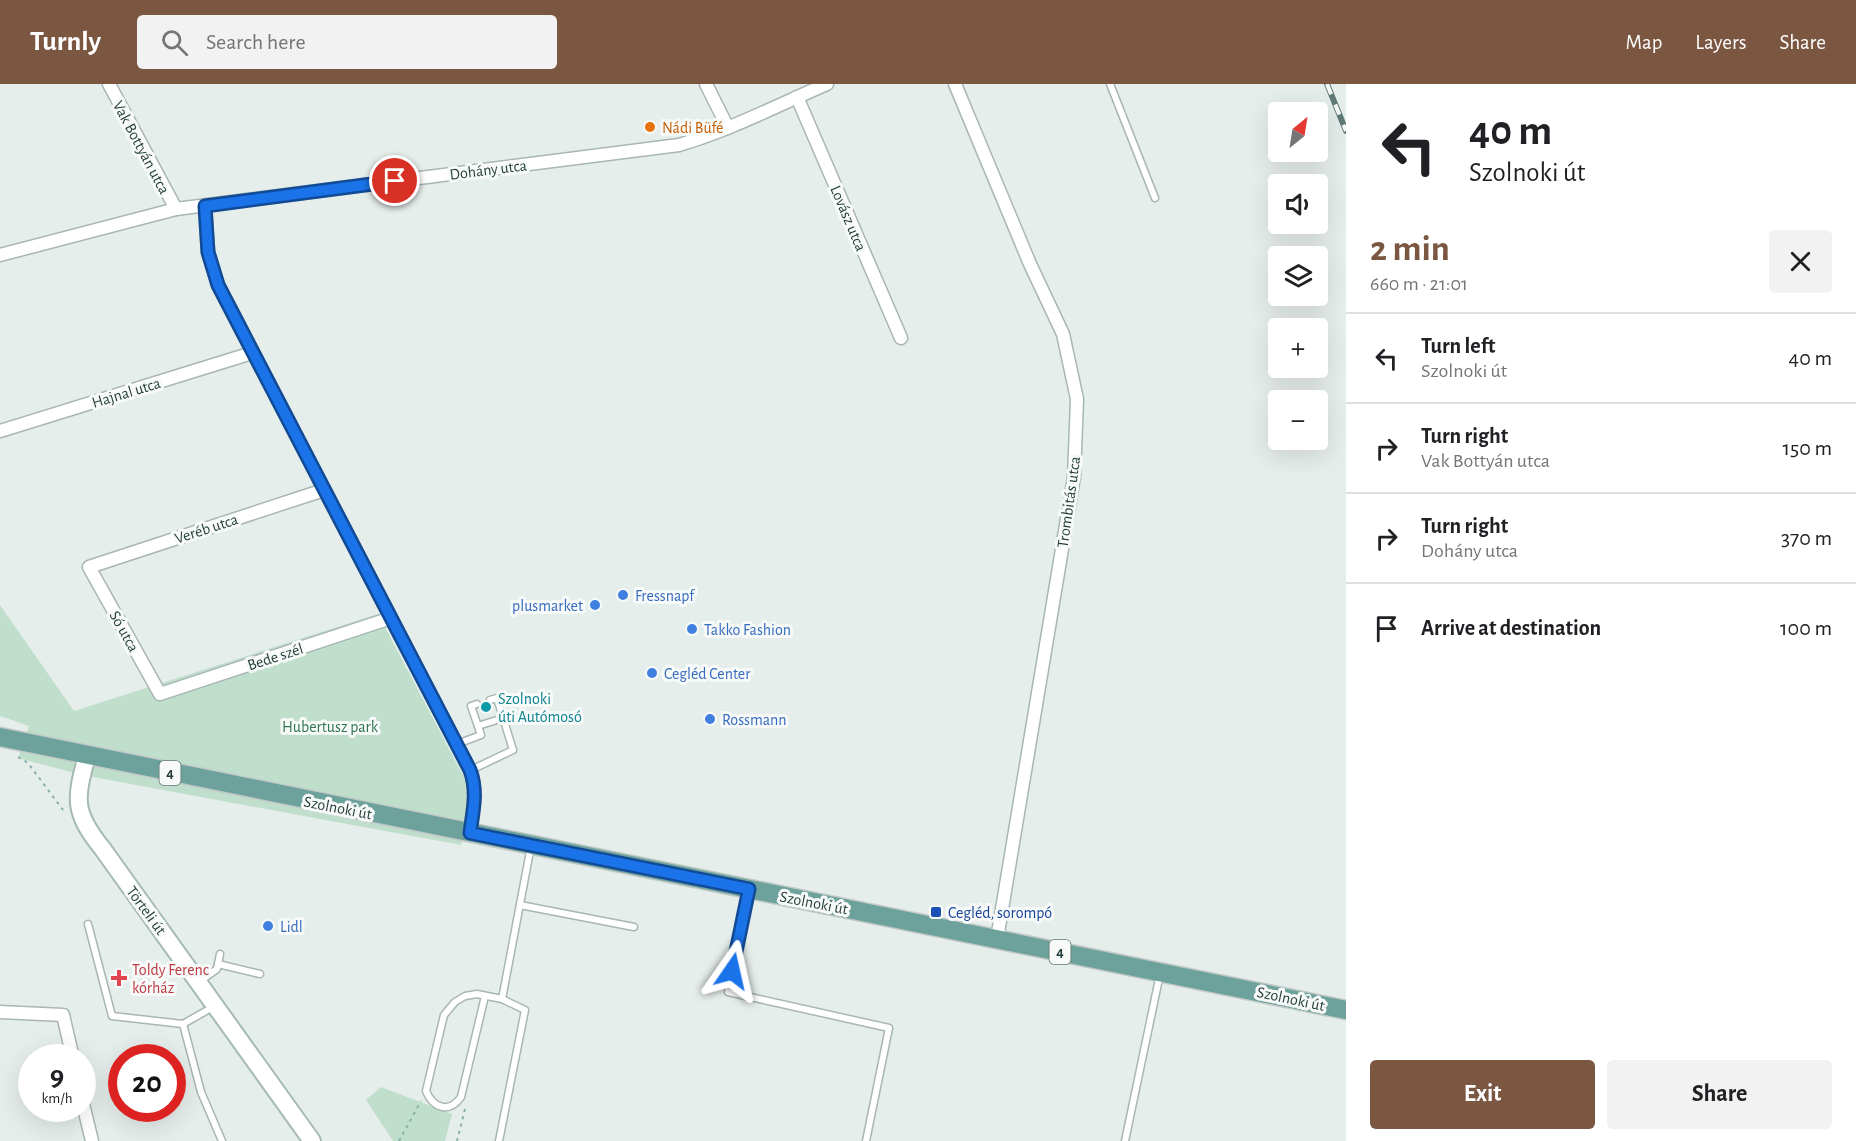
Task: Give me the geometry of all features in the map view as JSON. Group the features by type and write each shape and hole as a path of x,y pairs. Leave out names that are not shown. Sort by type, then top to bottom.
{"main road":[{"name":"Szolnoki út","path":"0,737 1346,1010"},
{"name":"Törteli út","path":"87,756 79,797 80,812 88,830 312,1141"}],"street":[{"name":"Vak Bottyán utca","path":"109,84 176,209"},
{"path":"706,84 728,128"},
{"name":"Dohány utca","path":"0,255 176,209 679,144 704,138 827,84"},
{"name":"Trombitás utca","path":"955,84 1030,264 1064,334 1077,399 1074,477 997,939"},
{"name":"Lovász utca","path":"797,97 901,338"},
{"path":"205,206 208,252 218,285 470,770 475,792 470,833"},
{"name":"Hajnal utca","path":"0,431 252,353"},
{"name":"Veréb utca","path":"89,567 324,490"},
{"name":"Só utca","path":"89,567 160,694"},
{"name":"Bede szél","path":"160,694 391,618"},
{"path":"0,1012 63,1015 70,1044"},
{"path":"87,1122 92,1141"}],"lane":[{"path":"1110,84 1155,198"},
{"path":"470,770 513,750 503,718 497,709 497,698 490,700"},
{"path":"456,744 481,735 478,715 471,706 477,704"},
{"path":"478,726 503,718"},
{"path":"501,999 531,845"},
{"path":"749,889 728,992 889,1028 866,1141"},
{"path":"520,905 634,927"},
{"path":"88,924 112,1016 183,1024 215,1005"},
{"path":"199,982 217,969 220,954"},
{"path":"218,964 260,974"},
{"path":"1125,1141 1161,972"},
{"path":"485,996 461,1097 450,1107 441,1107 430,1100 426,1090 444,1015 455,1002 465,996 477,994 501,999 525,1010 499,1141"},
{"path":"183,1024 201,1092 222,1141"}],"path":[{"path":"399,1141 426,1090"}],"green space":[{"name":"Hubertusz park","path":"0,605 74,711 378,614 467,783 467,806 461,845 82,775 18,758 29,726 0,716"},
{"path":"381,1087 452,1114 445,1141 393,1141 366,1100"}],"railway":[{"path":"1327,84 1346,131"}],"place":[{"name":"Nádi Büfé","path":"650,127"},
{"name":"Fressnapf","path":"623,595"},
{"name":"plusmarket","path":"595,605"},
{"name":"Takko Fashion","path":"692,629"},
{"name":"Cegléd Center","path":"652,673"},
{"name":"Szolnoki úti Autómosó","path":"486,707"},
{"name":"Rossmann","path":"710,719"},
{"name":"Cegléd, sorompó","path":"936,912"},
{"name":"Lidl","path":"268,926"},
{"name":"Toldy Ferenc kórház","path":"119,978"}],"route":[{"path":"395,181 205,206 208,252 218,285 470,770 475,792 470,833 749,889 732,971"}]}
